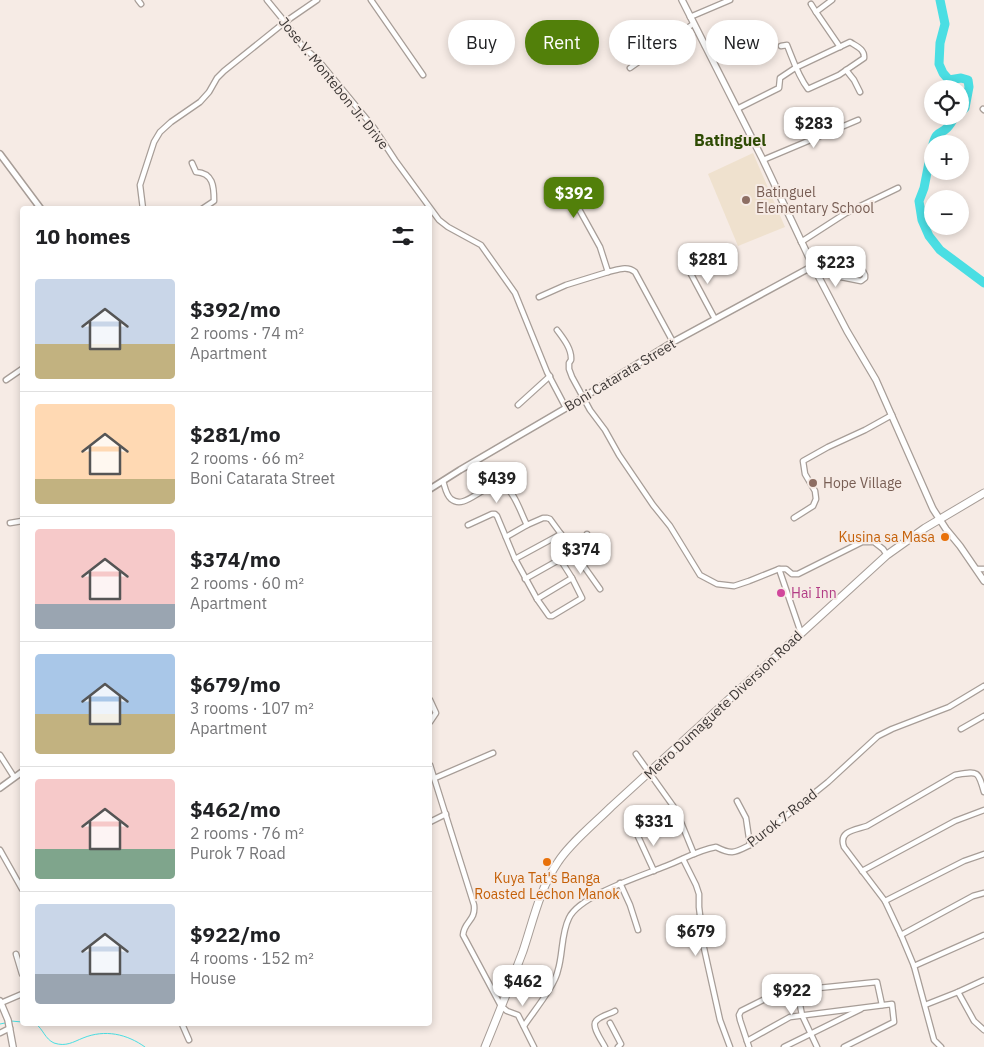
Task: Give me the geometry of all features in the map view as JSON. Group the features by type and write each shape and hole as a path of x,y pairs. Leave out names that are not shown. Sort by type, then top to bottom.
{"highway":[{"name":"Metro Dumaguete Diversion Road","path":"485,1047 522,953 542,894 559,860 591,826 887,555 939,520 984,494"}],"main road":[{"path":"682,0 691,20"},
{"path":"696,30 763,160 814,269 876,380 939,520 984,580"},
{"path":"1,1002 14,1047"}],"street":[{"name":"Jose V. Montebon Jr. Drive","path":"267,0 303,47 318,60 374,128 429,206"},
{"path":"144,206 140,185 152,147 160,132 200,102 224,71 285,22 317,0"},
{"path":"371,0 423,75"},
{"path":"690,17 730,0"},
{"path":"816,12 832,0"},
{"path":"811,4 840,47"},
{"path":"737,109 779,88 780,78 795,68 850,42 861,49 865,56 839,75 808,89 795,68 788,45 781,46"},
{"path":"630,68 634,65"},
{"path":"846,70 860,92"},
{"path":"763,160 858,120"},
{"path":"0,154 39,206"},
{"path":"192,163 196,172 204,173 209,177 214,190 214,201 206,206"},
{"path":"564,182 600,247 608,272"},
{"path":"801,242 846,212 898,188"},
{"name":"Jose V. Montebon Jr. Drive","path":"432,210 439,220 448,227 481,245 515,293 550,376 566,408"},
{"path":"684,261 715,319"},
{"path":"814,269 861,281 865,278 865,275 860,265"},
{"path":"539,297 566,285 608,272 631,269 635,272 673,342"},
{"name":"Boni Catarata Street","path":"432,488 673,342 814,269"},
{"path":"557,330 572,356 569,363 572,377 590,410 653,505 670,526 700,575 717,584 734,586 749,582 778,569 786,569 792,574 798,574 862,542 874,542 887,555"},
{"path":"6,380 20,370"},
{"path":"518,405 550,376"},
{"path":"794,518 813,506 816,499 815,491 805,474 803,461 892,415"},
{"path":"443,481 447,494 452,500 459,502 468,500 497,485 506,488 512,495 527,526"},
{"path":"468,525 492,514 497,516 515,559 537,599 549,616 581,600 582,596 560,559"},
{"path":"506,537 547,518 561,534 600,589"},
{"path":"10,523 20,521"},
{"path":"515,559 561,534"},
{"path":"580,560 587,550 587,534"},
{"path":"526,579 573,552"},
{"path":"976,568 984,569"},
{"path":"778,569 801,633"},
{"path":"537,599 572,578"},
{"name":"Purok 7 Road","path":"524,1026 558,972 566,926 569,917 576,907 620,883 694,854 716,847 727,853 736,852 750,844 828,782 878,736 949,707 984,686"},
{"path":"432,704 436,713 432,719"},
{"path":"961,729 984,716"},
{"path":"434,778 492,753"},
{"path":"636,754 676,810 694,854"},
{"path":"0,756 14,777"},
{"path":"432,772 474,905 474,915 465,927 463,935 501,1006 518,1016 534,1047"},
{"path":"941,1047 934,1040 914,966 885,901 842,842 845,834 866,826 955,775 968,772 976,773 980,776 984,792"},
{"path":"0,788 20,773"},
{"path":"737,800 746,818 750,844"},
{"path":"862,871 955,821 984,810"},
{"path":"432,821 446,814"},
{"path":"636,832 654,871"},
{"path":"0,850 20,885"},
{"path":"885,901 964,861 984,854"},
{"path":"682,860 699,894 704,948 720,1020 730,1047"},
{"path":"620,883 638,930"},
{"path":"901,935 973,896 984,893"},
{"path":"914,966 984,934"},
{"path":"16,954 20,967"},
{"path":"925,1005 984,980"},
{"path":"750,1047 740,1020 739,1015 741,1011 779,992 877,982 882,1005"},
{"path":"796,990 802,1015 817,1047"},
{"path":"958,992 974,1022 984,1030"},
{"path":"1,1002 20,995"},
{"path":"747,1041 790,1016 892,1004 894,1022 844,1047"},
{"path":"784,1047 864,1007"},
{"path":"605,1047 594,1027 594,1023 596,1020 615,1011"},
{"path":"610,1023 621,1044 618,1047"},
{"path":"183,1026 189,1040"},
{"path":"0,1033 10,1028"}],"shaded area":[{"name":"Batinguel Elementary School","path":"753,153 785,227 738,246 708,174"}],"waterway":[{"path":"940,0 945,24 940,43 939,64 949,80"},
{"path":"949,80 961,78 968,80"},
{"path":"937,135 949,125"},
{"path":"926,180 919,201 922,220 929,236 940,250 984,283"},
{"path":"11,1021 20,1022"},
{"path":"0,1024 5,1023"},
{"path":"38,1026 48,1039 58,1044 69,1044 91,1035 108,1033 131,1039 145,1047"}],"place":[{"name":"Batinguel Elementary School","path":"746,200"},
{"name":"Hope Village","path":"813,483"},
{"name":"Kusina sa Masa","path":"945,537"},
{"name":"Hai Inn","path":"781,593"},
{"name":"Kuya Tat's Banga Roasted Lechon Manok","path":"547,862"}],"district":[{"name":"Batinguel","path":"730,140"}]}
